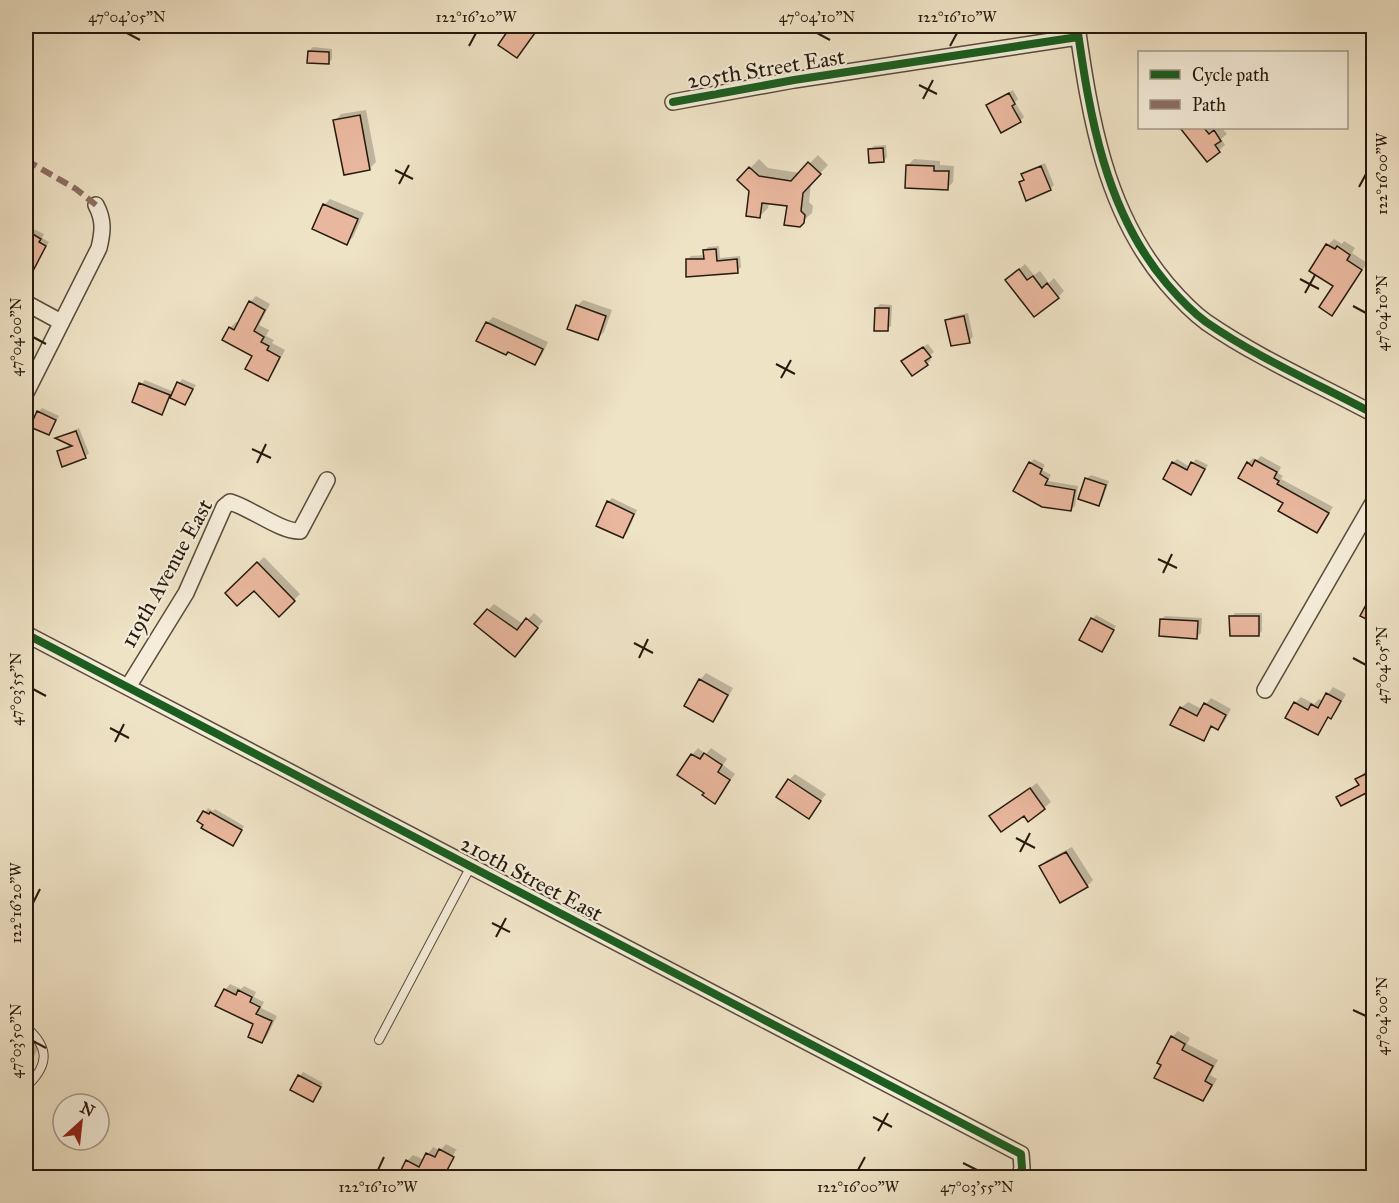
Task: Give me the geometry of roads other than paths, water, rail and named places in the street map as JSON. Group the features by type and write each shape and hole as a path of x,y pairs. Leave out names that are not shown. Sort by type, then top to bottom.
{"street":[{"name":"205th Street East","path":"673,102 1078,31"},
{"path":"1078,31 1098,144 1117,203 1151,266 1179,298 1205,321 1240,343 1374,414"},
{"path":"26,393 99,248 103,232 102,217 96,205"},
{"path":"26,303 61,322"},
{"name":"119th Avenue East","path":"128,687 186,593 224,507 230,502 284,528 300,531 327,480"},
{"path":"1265,690 1374,501"},
{"name":"210th Street East","path":"26,634 1022,1154 1019,1178"}],"lane":[{"path":"379,1040 471,866"},
{"path":"26,1027 38,1037 45,1052 40,1073 30,1084 26,1083"}]}
